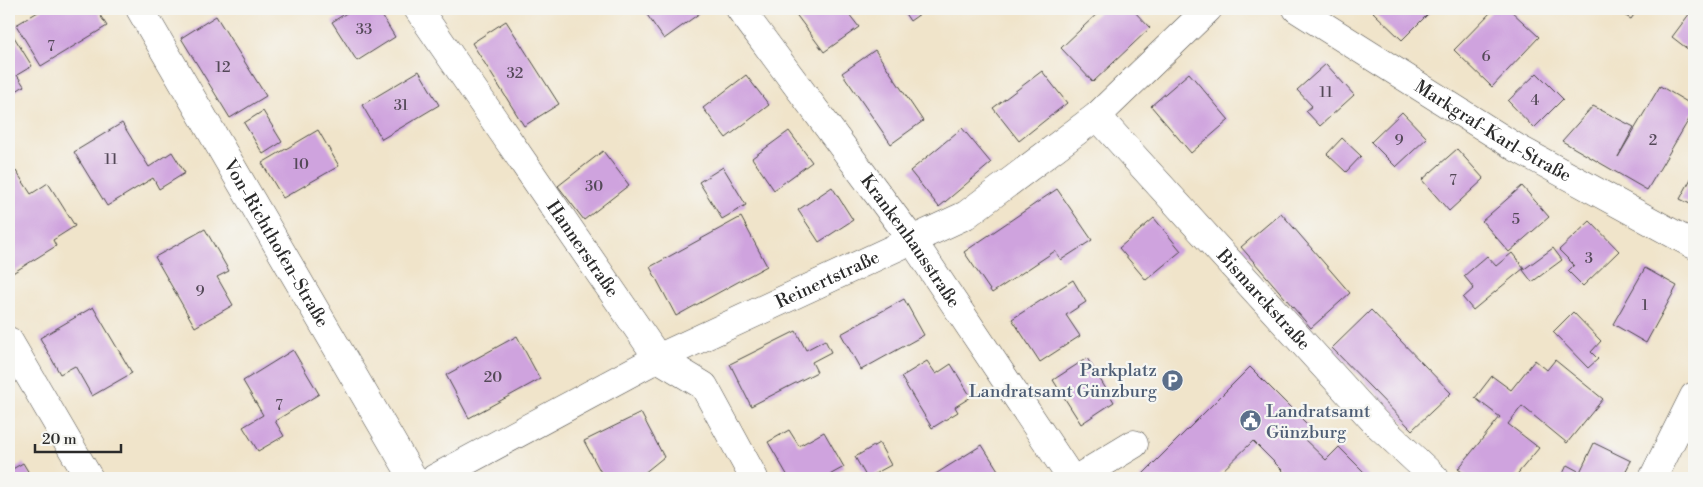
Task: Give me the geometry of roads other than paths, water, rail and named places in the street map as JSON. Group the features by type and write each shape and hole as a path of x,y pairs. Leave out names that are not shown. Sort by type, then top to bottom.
{"street":[{"name":"Von-Richthofen-Straße","path":"140,9 413,478"},
{"name":"Hannerstraße","path":"418,9 658,358 704,386 754,478"},
{"name":"Krankenhausstraße","path":"740,9 912,240 1071,478"},
{"name":"Reinertstraße","path":"435,478 658,358 966,215 1097,116 1208,9"},
{"name":"Markgraf-Karl-Straße","path":"1296,9 1517,148 1694,245"},
{"name":"Bismarckstraße","path":"1097,116 1374,422 1435,478"},
{"path":"9,340 89,478"},
{"path":"1653,478 1685,437 1689,400"},
{"path":"1078,478 1134,444"}],"place":[{"name":"Parkplatz Landratsamt Günzburg","path":"1173,380"},
{"name":"Landratsamt Günzburg","path":"1250,421"}]}
